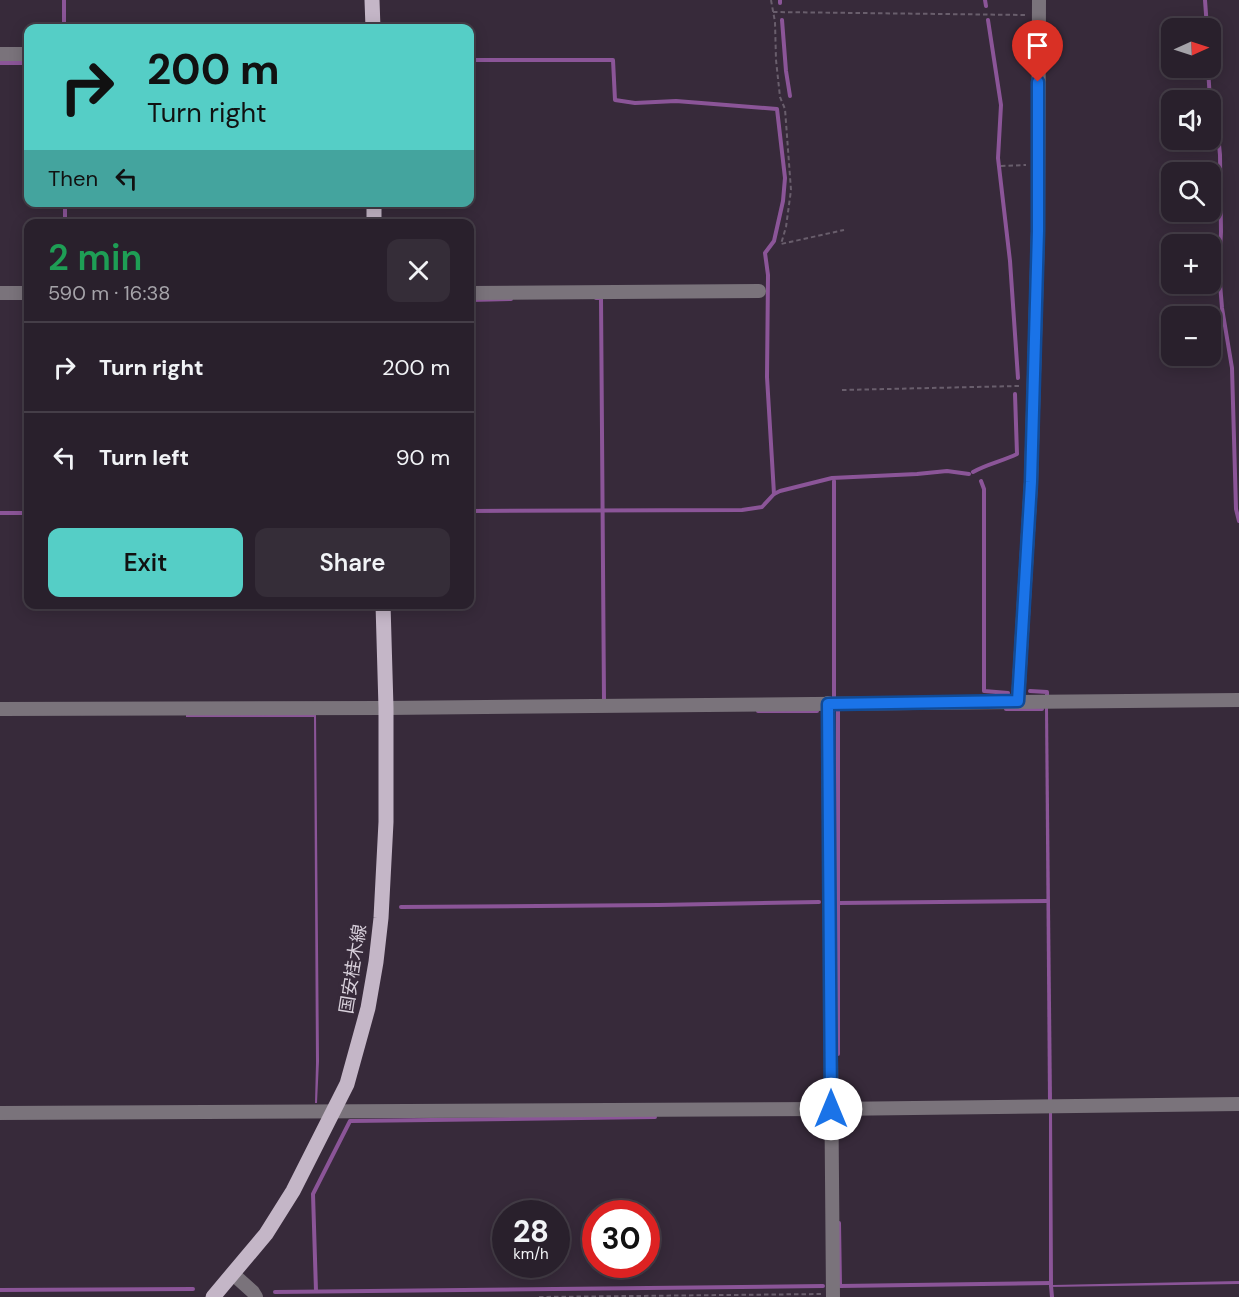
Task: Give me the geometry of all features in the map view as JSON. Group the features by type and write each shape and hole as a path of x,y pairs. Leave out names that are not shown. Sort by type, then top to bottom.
{"main road":[{"path":"372,0 373,24"},
{"name":"国安桂木線","path":"213,1297 266,1234 293,1191 347,1084 368,1008 376,962 386,822 383,609"}],"street":[{"path":"1018,701 1031,482 1034,386 1038,231 1039,0"},
{"path":"0,54 24,54"},
{"path":"474,293 759,291"},
{"path":"0,293 24,293"},
{"path":"0,709 386,708 1239,700"},
{"path":"828,704 833,1296"},
{"path":"0,1113 333,1113 1239,1104"},
{"path":"233,1274 256,1297"}],"path":[{"path":"771,0 780,97 785,109 791,190 786,227 781,244 844,230"},
{"path":"773,12 1039,15"},
{"path":"1001,166 1038,164"},
{"path":"842,390 1034,386"},
{"path":"539,1297 833,1296"}],"shaded area":[{"path":"1045,708 1048,708 1052,1102 1048,1102"},
{"path":"186,714 316,714 319,1061 317,1103 315,1103 314,717 186,717"},
{"path":"1049,1110 1052,1110 1053,1285 1239,1281 1239,1284 1049,1287"}],"waterway":[{"path":"64,0 64,24"},
{"path":"985,0 986,6"},
{"path":"1205,0 1206,18"},
{"path":"782,20 790,96"},
{"path":"988,20 1001,105 998,158 1010,261 1018,378"},
{"path":"474,60 613,60 615,100 635,103 676,101 777,109 785,178 783,201 774,241 765,253 768,275 767,377 774,494"},
{"path":"0,63 24,63"},
{"path":"1209,78 1209,90"},
{"path":"1220,150 1221,232 1219,271 1222,308 1232,368 1236,509 1239,521"},
{"path":"65,207 65,219"},
{"path":"596,298 601,298 604,700"},
{"path":"474,300 511,299"},
{"path":"973,472 1017,454 1015,394"},
{"path":"474,511 742,510 762,507 780,491 832,478 947,471 969,474"},
{"path":"834,481 834,697"},
{"path":"981,481 984,489 984,691 1008,693"},
{"path":"0,513 24,513"},
{"path":"1030,691 1047,692 1047,697"},
{"path":"838,1054 838,709 840,709"},
{"path":"1006,709 1042,709"},
{"path":"758,711 817,711"},
{"path":"838,903 1048,901"},
{"path":"401,907 819,902"},
{"path":"316,1291 313,1194 350,1121 655,1117"},
{"path":"839,1223 840,1286 1051,1283"},
{"path":"275,1292 823,1286"},
{"path":"1051,1286 1052,1297"},
{"path":"0,1290 193,1289"}],"route":[{"path":"831,1109 828,704 1018,701 1031,482 1038,231 1038,82"}]}
